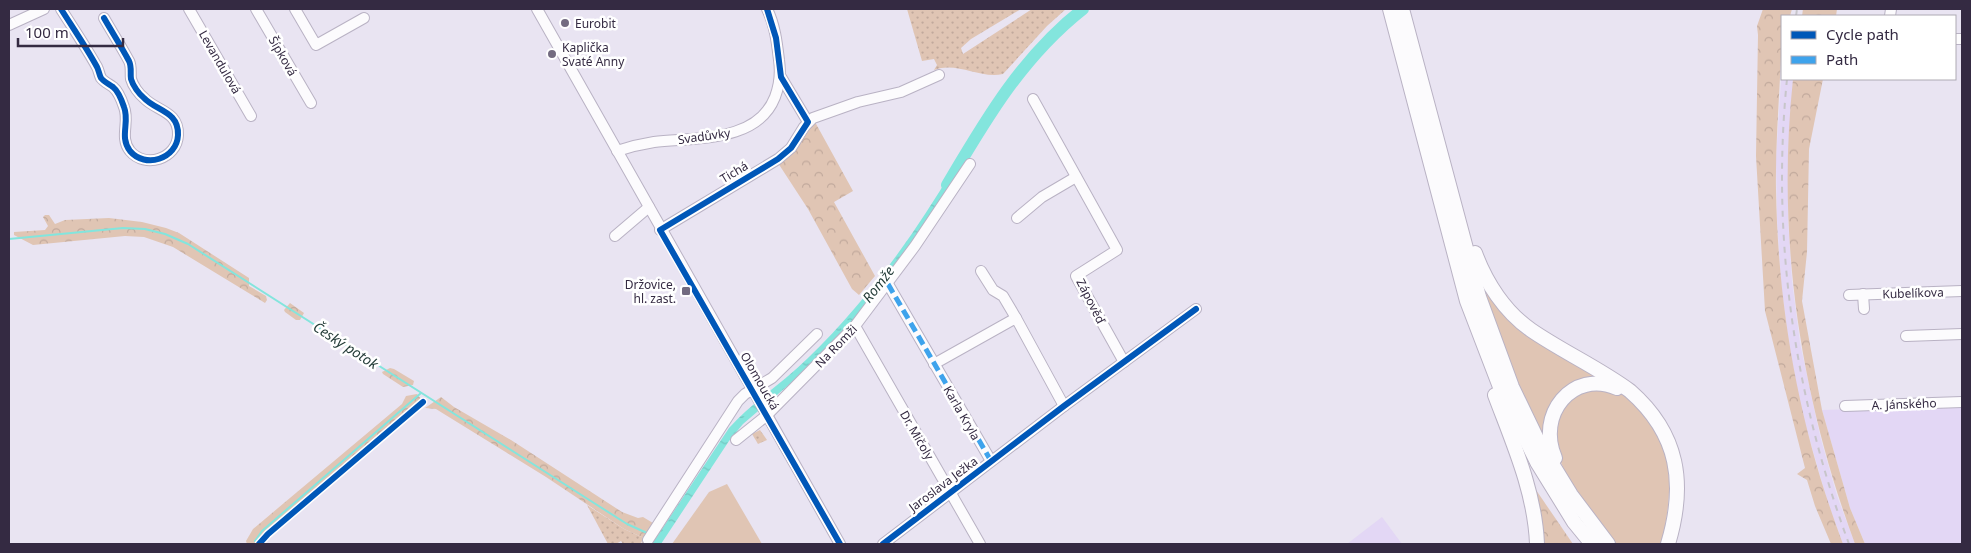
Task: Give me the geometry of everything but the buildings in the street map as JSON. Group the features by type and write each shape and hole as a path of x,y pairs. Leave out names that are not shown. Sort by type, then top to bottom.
{"highway":[{"path":"1390,9 1490,382 1521,465 1528,490 1537,544"},
{"path":"1402,9 1479,297 1512,387 1538,441 1571,495 1608,544"},
{"path":"1453,198 1480,268 1498,296 1513,314 1531,330 1617,382 1644,403 1657,420 1668,438 1675,466 1674,516 1668,544"},
{"path":"1467,301 1500,387 1537,462 1574,522 1592,544"},
{"path":"1571,495 1550,447 1550,424 1558,404 1574,390 1594,383 1616,387 1644,403"}],"street":[{"path":"9,25 44,9"},
{"path":"61,9 98,68 102,79 115,88 126,113 124,135 130,150 144,159 155,160 165,156 173,149 178,134 176,124 168,112 144,98 131,79 130,62 104,18"},
{"name":"Levandulová","path":"190,9 251,116"},
{"name":"Šípková","path":"256,9 311,103"},
{"path":"294,9 316,45 364,18"},
{"name":"Olomoucká","path":"537,9 649,207 660,230 840,544"},
{"path":"767,9 776,38 782,77 808,122"},
{"name":"Tichá","path":"660,230 778,159 791,148 808,122 830,110 901,92 939,75"},
{"name":"Svadůvky","path":"617,150 647,143 725,134 747,127 758,121 768,111 782,77"},
{"path":"115,88 131,79"},
{"name":"Zápověď","path":"1033,100 1117,250 1076,276 1124,362"},
{"name":"Na Romži","path":"736,440 766,416 855,326 915,246 970,164"},
{"path":"1016,218 1042,197 1076,177"},
{"path":"615,236 649,207"},
{"path":"981,270 993,290 1003,296 1064,406"},
{"name":"Karla Kryla","path":"888,284 990,461"},
{"name":"Kubelíkova","path":"1849,295 1962,291"},
{"path":"1863,294 1864,309"},
{"name":"Jaroslava Ježka","path":"883,544 990,461 1196,309"},
{"path":"934,364 1016,318"},
{"name":"Dr. Mičoly","path":"855,326 980,544"},
{"name":"Na Romži","path":"648,540 738,401 772,378 818,334"},
{"path":"1906,336 1962,334"},
{"name":"A. Jánského","path":"1845,406 1962,402"}],"shaded area":[{"path":"1781,80 1793,80 1788,159 1788,219 1792,281 1800,343 1820,436 1837,496 1855,544 1843,544 1827,500 1801,409 1789,345 1781,283 1776,158"},
{"path":"1962,406 1962,544 1865,544 1850,508 1822,410"},
{"path":"1382,517 1402,544 1347,544"}],"green space":[{"path":"907,9 1021,9 971,39 961,48 963,54 1032,9 1066,9 1047,26 1003,74 994,75 951,68 934,70 937,65 934,59 922,61"},
{"path":"1763,9 1792,9 1790,15 1781,15 1776,190 1781,281 1794,370 1803,414 1828,501 1843,544 1831,544 1815,506 1807,480 1797,474 1805,468 1765,311 1756,156 1757,26"},
{"path":"1803,9 1837,9 1836,15 1802,15"},
{"path":"1793,80 1823,80 1809,149 1807,252 1802,301 1822,410 1850,508 1865,544 1855,544 1836,488 1820,431 1807,373 1797,315 1791,256 1788,197"},
{"path":"815,122 853,191 834,202 875,276 859,295 852,289 808,209 778,163 790,155"},
{"path":"49,215 55,224 65,220 109,218 142,222 166,228 179,233 249,278 249,286 266,296 267,300 265,303 173,247 144,237 125,236 33,245 14,235 14,232 45,230 48,226 43,217"},
{"path":"1481,283 1601,377 1562,393 1545,442 1523,399"},
{"path":"290,303 304,313 300,320 296,320 285,312 284,310"},
{"path":"390,368 414,381 413,385 403,387 383,374 382,372"},
{"path":"1608,388 1629,399 1657,432 1663,445 1669,473 1667,516 1661,544 1614,544 1578,495 1567,476 1559,456 1555,437 1558,419 1570,400 1588,389"},
{"path":"417,394 421,399 415,405 256,544 247,544 246,541 253,529 402,404 406,396"},
{"path":"441,397 622,512 638,518 643,517 663,529 652,544 641,544 644,538 624,529 546,477 436,409 425,408"},
{"path":"760,430 767,440 758,444 752,434"},
{"path":"727,484 762,544 672,544 709,492"},
{"path":"1536,490 1573,544 1544,544"},
{"path":"587,505 624,529 644,538 640,544 623,544 621,541 616,544 608,544"}],"water":[{"path":"953,169 960,173 928,223 853,322 804,372 743,424 729,441 661,544 652,544 729,428 798,367 849,315 905,244"}],"waterway":[{"name":"Romže","path":"947,185 976,136 1023,68 1061,28 1083,9"},
{"name":"Český potok","path":"9,239 123,228 145,229 165,234 188,244 627,524 647,533"},
{"path":"255,541 262,531 421,393"}],"railway":[{"path":"1796,15 1797,9"},
{"path":"1787,80 1782,197 1791,315 1814,431 1830,488 1849,544"}],"marked path":[{"path":"888,284 991,461"}],"cycle path":[{"path":"61,9 98,68 101,78 115,89 120,96 126,113 125,140 130,151 144,159 159,159 172,150 176,143 178,135 175,121 136,90 131,79 129,61 104,18"},
{"path":"767,9 776,38 781,77 808,122 791,148 778,159 660,230 840,544"},
{"path":"883,544 1064,406 1196,309"},
{"path":"259,544 268,534 423,402"}],"place":[{"name":"Eurobit","path":"565,23"},
{"name":"Kaplička Svaté Anny","path":"552,54"},
{"name":"Držovice, hl. zast.","path":"686,291"}]}
